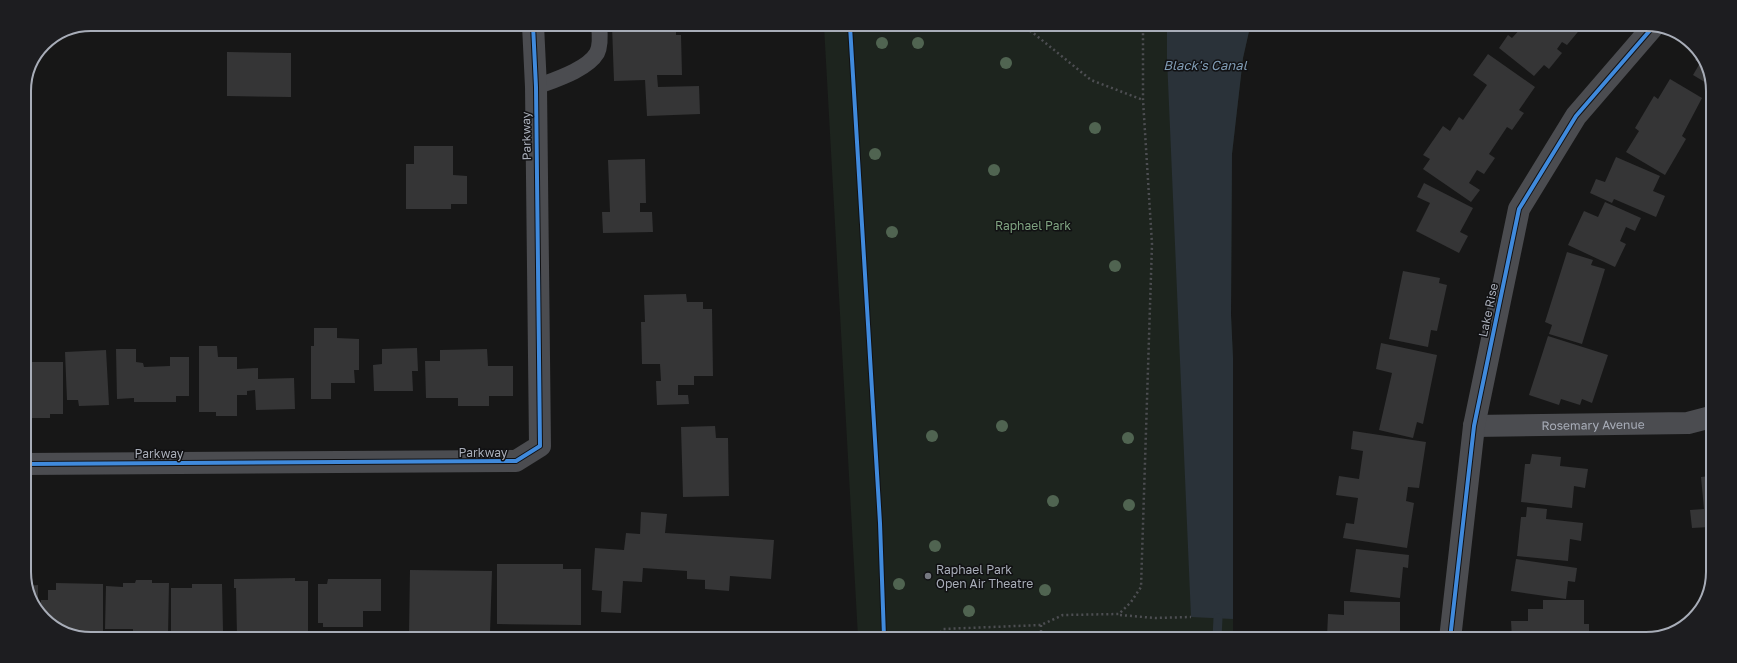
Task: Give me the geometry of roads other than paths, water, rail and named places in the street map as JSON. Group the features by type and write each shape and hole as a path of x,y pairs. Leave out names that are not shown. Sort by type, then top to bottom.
{"street":[{"name":"Parkway","path":"31,464 516,461 540,446 534,31"},
{"name":"Lake Rise","path":"1451,632 1474,426 1519,210 1576,116 1649,31"},
{"name":"Rosemary Avenue","path":"1474,426 1688,422 1706,417"}],"lane":[{"path":"536,87 570,74 587,63 597,53 600,44 599,31"}],"water":[{"name":"Black's Canal","path":"1167,31 1249,31 1243,58 1232,154 1231,315 1233,358 1233,619 1191,617"}],"waterway":[{"path":"1217,632 1218,618"}],"place":[{"name":"Raphael Park Open Air Theatre","path":"928,576"}],"park label":[{"name":"Raphael Park","path":"1033,225"}]}
